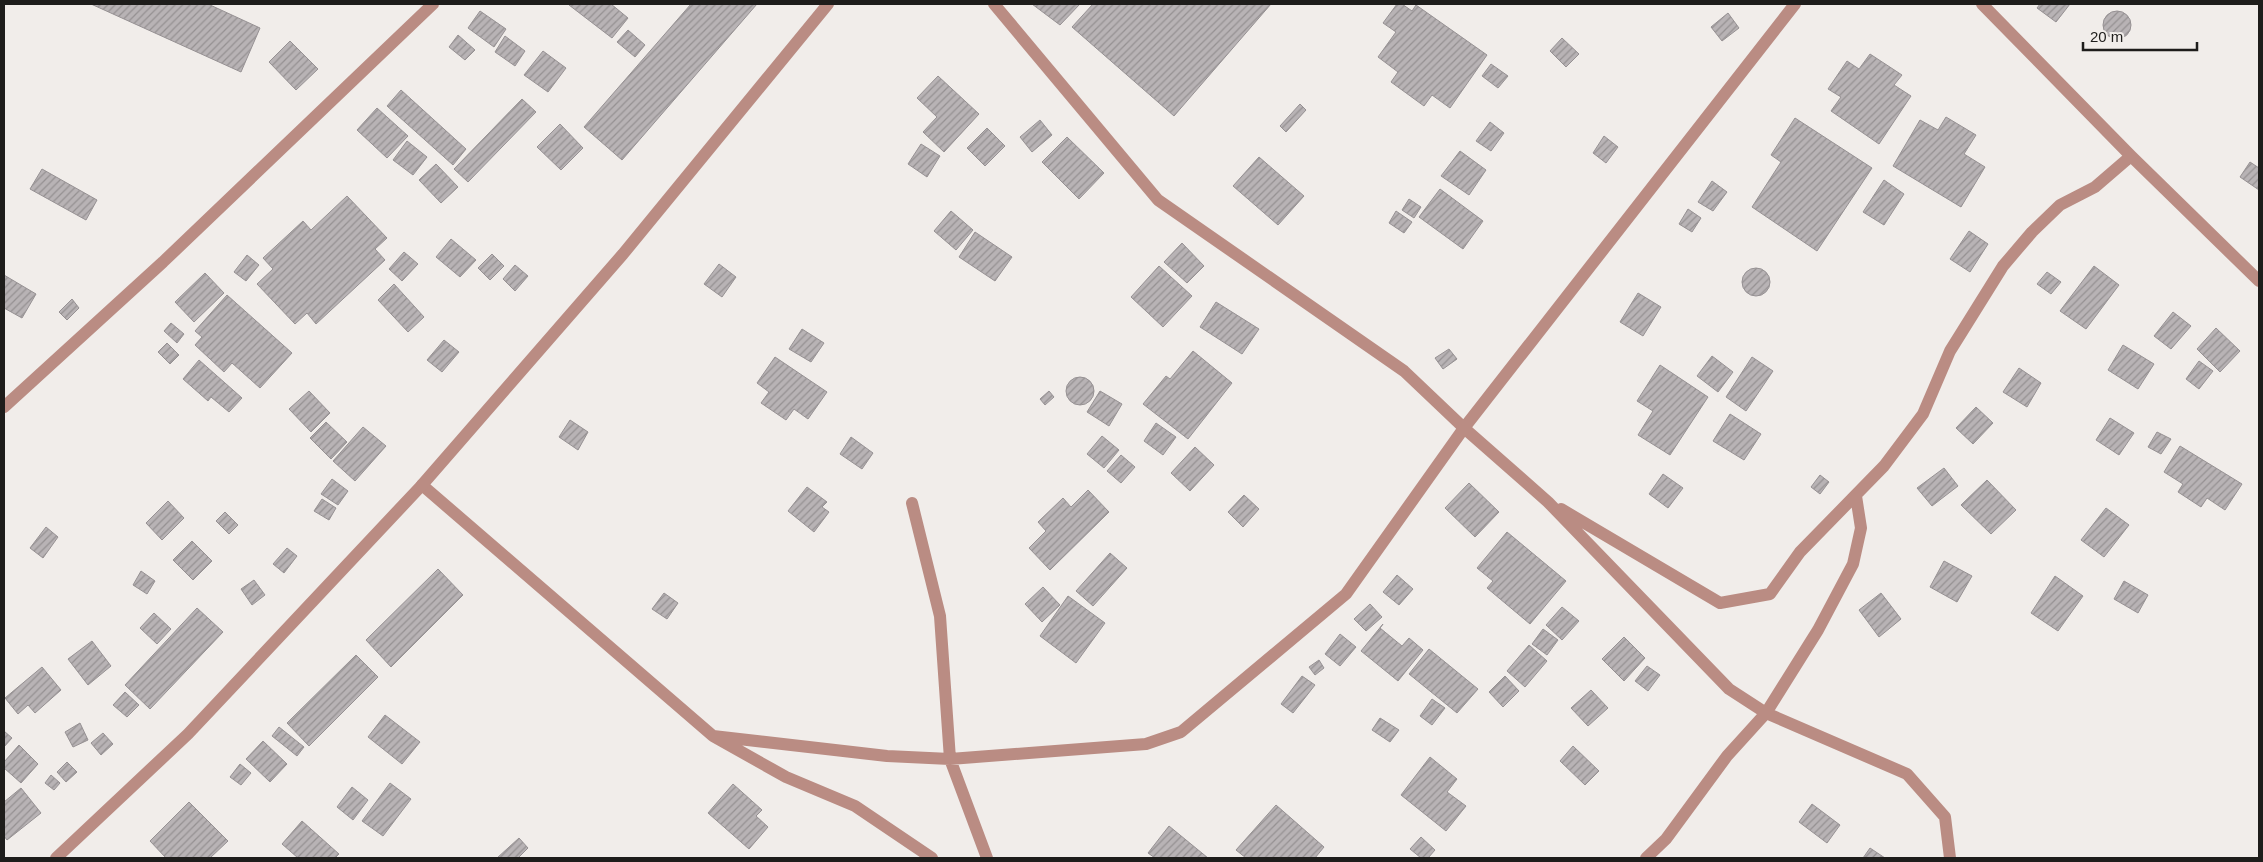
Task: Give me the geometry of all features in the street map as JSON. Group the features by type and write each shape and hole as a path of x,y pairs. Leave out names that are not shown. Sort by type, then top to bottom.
{"street":[{"path":"4,406 163,262 433,4"},
{"path":"56,858 188,734 422,485 623,254 828,4"},
{"path":"994,4 1158,200 1404,371 1464,428 1548,502 1730,689 1766,713 1907,774 1945,817 1950,858"},
{"path":"713,736 888,756 950,759 1146,744 1181,732 1346,594 1464,428 1794,4"},
{"path":"1982,4 2131,156 2259,281"},
{"path":"1548,502 1603,532 1720,603 1770,594 1800,552 1884,466 1923,414 1950,351 2003,266 2032,232 2060,204 2095,188 2131,156"},
{"path":"422,485 713,736 786,777 856,806 932,858"},
{"path":"1646,858 1666,839 1727,756 1766,713 1818,630 1853,564 1860,528 1856,496"},
{"path":"912,503 940,616 950,759 987,858"}],"building":[{"path":"91,4 208,4 260,28 241,72"},
{"path":"570,4 611,4 628,18 612,38"},
{"path":"691,4 757,4 622,160 584,127"},
{"path":"1032,4 1080,4 1060,25"},
{"path":"1093,4 1271,4 1174,116 1072,27"},
{"path":"1397,4 1402,4 1412,11 1416,5 1487,55 1450,108 1432,95 1424,106 1391,82 1398,72 1378,57 1396,32 1383,23"},
{"path":"2040,4 2070,4 2056,22 2037,8"},
{"path":"480,11 506,29 494,47 468,28"},
{"path":"2117,11 2127,15 2131,25 2127,35 2117,39 2107,35 2103,25 2107,15"},
{"path":"1728,13 1739,28 1722,41 1711,27"},
{"path":"628,30 645,45 635,57 617,42"},
{"path":"458,35 475,50 465,60 449,47"},
{"path":"505,36 525,51 515,66 495,52"},
{"path":"1562,38 1579,54 1566,67 1550,51"},
{"path":"290,41 318,69 296,90 269,62"},
{"path":"543,51 566,68 548,92 524,75"},
{"path":"1870,54 1902,75 1894,85 1911,96 1879,144 1831,111 1841,97 1828,89 1847,61 1859,69"},
{"path":"1491,64 1508,76 1498,88 1482,76"},
{"path":"938,76 979,114 944,152 923,132 937,117 917,98"},
{"path":"401,90 466,149 453,165 387,106"},
{"path":"522,99 536,112 468,182 454,169"},
{"path":"1300,104 1306,110 1286,132 1280,126"},
{"path":"377,108 408,136 387,158 357,130"},
{"path":"1946,117 1976,135 1964,154 1985,167 1961,207 1893,166 1920,120 1938,130"},
{"path":"1795,118 1872,168 1817,251 1752,207 1781,162 1771,155"},
{"path":"1040,120 1052,135 1032,152 1020,137"},
{"path":"1490,122 1504,133 1491,151 1476,141"},
{"path":"560,124 583,148 561,170 537,147"},
{"path":"987,128 1005,146 985,166 967,148"},
{"path":"1604,136 1618,147 1606,163 1593,153"},
{"path":"1067,137 1104,173 1079,199 1042,162"},
{"path":"407,141 427,157 413,175 393,160"},
{"path":"921,144 940,156 927,177 908,164"},
{"path":"1460,151 1486,170 1469,195 1441,176"},
{"path":"1259,157 1304,196 1278,225 1233,186"},
{"path":"2250,162 2259,168 2259,190 2240,177"},
{"path":"436,164 458,187 441,203 419,180"},
{"path":"42,169 97,200 86,220 30,189"},
{"path":"1884,180 1904,194 1884,225 1863,212"},
{"path":"1712,181 1727,192 1713,211 1698,202"},
{"path":"1440,189 1483,221 1463,249 1419,217"},
{"path":"347,196 387,238 375,249 385,260 316,324 307,313 295,324 257,284 273,269 263,258 303,221 311,230"},
{"path":"1409,199 1421,207 1414,218 1402,210"},
{"path":"1688,209 1701,218 1692,232 1679,224"},
{"path":"951,211 973,230 956,250 934,231"},
{"path":"1396,211 1412,222 1404,233 1389,223"},
{"path":"1969,231 1988,244 1970,272 1950,259"},
{"path":"975,232 1012,257 995,281 959,257"},
{"path":"451,239 476,260 460,277 436,257"},
{"path":"1182,243 1204,266 1187,283 1164,262"},
{"path":"404,252 418,264 402,281 389,269"},
{"path":"492,254 504,266 490,280 478,268"},
{"path":"247,255 259,265 246,281 234,272"},
{"path":"719,264 736,277 722,297 704,284"},
{"path":"515,265 528,276 515,291 503,279"},
{"path":"1159,266 1192,296 1163,327 1131,297"},
{"path":"2094,266 2119,285 2086,329 2060,311"},
{"path":"1756,268 1766,272 1770,282 1766,292 1756,296 1746,292 1742,282 1746,272"},
{"path":"2047,272 2061,282 2051,294 2037,284"},
{"path":"205,273 224,293 194,322 175,302"},
{"path":"4,275 36,294 22,318 4,308"},
{"path":"394,284 424,317 408,332 378,300"},
{"path":"1638,293 1661,307 1643,336 1620,322"},
{"path":"227,295 292,353 260,388 232,363 224,372 195,345 202,337 195,331"},
{"path":"72,299 79,308 67,320 59,312"},
{"path":"1216,302 1259,329 1242,354 1200,327"},
{"path":"2173,312 2191,326 2171,349 2154,336"},
{"path":"171,323 184,334 177,343 164,331"},
{"path":"2216,328 2240,351 2220,372 2197,349"},
{"path":"802,329 824,343 811,362 789,349"},
{"path":"444,340 459,352 442,372 427,360"},
{"path":"167,343 179,355 170,364 158,352"},
{"path":"2123,345 2154,364 2138,389 2108,370"},
{"path":"1449,349 1457,359 1443,369 1435,358"},
{"path":"1193,351 1232,383 1188,439 1143,404 1166,376 1170,379"},
{"path":"1712,356 1733,372 1718,392 1697,376"},
{"path":"775,357 827,392 808,419 794,409 786,420 761,403 769,392 757,383"},
{"path":"1752,357 1773,371 1746,411 1726,397"},
{"path":"199,360 242,398 229,412 211,397 208,401 183,379"},
{"path":"2199,361 2213,371 2199,389 2186,379"},
{"path":"1660,365 1708,397 1670,455 1638,435 1653,411 1637,401"},
{"path":"2019,368 2041,383 2027,407 2003,392"},
{"path":"1080,377 1090,381 1094,391 1090,401 1080,405 1070,401 1066,391 1070,381"},
{"path":"309,391 330,413 311,432 289,409"},
{"path":"1049,391 1054,397 1045,405 1040,399"},
{"path":"1100,391 1122,404 1109,426 1087,412"},
{"path":"1976,407 1993,423 1973,444 1956,428"},
{"path":"1730,414 1761,434 1744,460 1713,441"},
{"path":"2110,418 2134,433 2119,455 2096,440"},
{"path":"570,420 588,432 578,450 559,437"},
{"path":"326,422 347,442 331,459 310,438"},
{"path":"1156,423 1176,437 1163,455 1144,441"},
{"path":"363,427 386,446 355,481 333,461"},
{"path":"2157,432 2171,439 2161,454 2148,447"},
{"path":"1102,436 1119,450 1104,468 1087,454"},
{"path":"851,437 873,453 862,469 840,454"},
{"path":"2180,446 2242,484 2225,510 2207,498 2201,507 2178,492 2183,484 2164,472"},
{"path":"1195,447 1214,465 1190,491 1171,473"},
{"path":"1121,455 1135,467 1121,483 1107,471"},
{"path":"1944,468 1958,486 1932,506 1917,488"},
{"path":"1663,474 1683,488 1668,508 1649,494"},
{"path":"1820,475 1829,482 1820,494 1811,487"},
{"path":"332,479 348,491 338,505 321,494"},
{"path":"1987,480 2016,510 1991,534 1961,505"},
{"path":"1469,483 1499,512 1475,537 1445,508"},
{"path":"807,487 827,502 822,507 829,512 814,532 788,511"},
{"path":"1088,490 1109,512 1050,570 1029,548 1046,531 1038,522 1063,498 1071,507"},
{"path":"1244,495 1259,509 1243,527 1228,512"},
{"path":"322,499 336,508 329,520 314,511"},
{"path":"168,501 184,518 162,540 146,523"},
{"path":"2106,508 2129,525 2104,557 2081,540"},
{"path":"225,512 238,525 229,534 216,521"},
{"path":"46,527 58,537 43,558 30,548"},
{"path":"1507,532 1566,581 1530,624 1487,588 1493,581 1477,568"},
{"path":"192,541 212,561 193,580 173,560"},
{"path":"287,548 297,556 284,573 273,564"},
{"path":"1110,553 1127,568 1093,606 1076,591"},
{"path":"1944,561 1972,576 1957,602 1930,587"},
{"path":"438,569 463,595 391,667 366,640"},
{"path":"141,571 155,581 147,594 133,585"},
{"path":"1397,575 1413,589 1399,605 1383,592"},
{"path":"2055,576 2083,596 2058,631 2031,613"},
{"path":"254,580 265,595 252,605 241,589"},
{"path":"2124,581 2148,595 2138,613 2114,599"},
{"path":"1043,587 1060,605 1042,622 1025,604"},
{"path":"664,593 678,603 667,619 652,609"},
{"path":"1881,593 1901,619 1879,637 1859,610"},
{"path":"1068,596 1105,623 1076,663 1040,636"},
{"path":"1370,604 1382,617 1366,631 1354,619"},
{"path":"1562,607 1579,621 1562,640 1546,625"},
{"path":"197,608 223,632 150,709 125,685"},
{"path":"154,613 171,629 157,644 140,628"},
{"path":"1383,624 1380,628 1402,646 1409,638 1423,650 1398,681 1361,651"},
{"path":"1543,629 1558,640 1547,655 1532,644"},
{"path":"1340,634 1356,647 1340,666 1325,654"},
{"path":"1624,637 1645,658 1624,681 1602,659"},
{"path":"92,641 111,666 88,685 68,659"},
{"path":"1529,645 1547,661 1525,687 1507,671"},
{"path":"1429,649 1478,689 1457,713 1409,674"},
{"path":"356,655 378,677 309,746 287,723"},
{"path":"1319,660 1324,668 1315,675 1309,667"},
{"path":"1647,666 1660,675 1648,691 1635,681"},
{"path":"42,667 61,690 35,713 28,705 18,714 5,698"},
{"path":"1302,676 1315,685 1293,713 1281,704"},
{"path":"1505,676 1519,691 1503,707 1489,692"},
{"path":"1591,690 1608,708 1588,726 1571,708"},
{"path":"125,692 139,705 127,717 113,705"},
{"path":"1432,699 1445,708 1432,725 1420,716"},
{"path":"385,715 420,742 402,764 368,737"},
{"path":"1380,718 1399,730 1390,742 1372,730"},
{"path":"80,723 88,740 73,747 65,732"},
{"path":"279,727 304,747 297,756 272,736"},
{"path":"4,731 12,738 4,747"},
{"path":"103,733 113,744 101,755 91,743"},
{"path":"263,741 287,764 270,782 246,759"},
{"path":"19,745 38,764 21,783 4,768 4,762"},
{"path":"1573,746 1599,771 1585,785 1560,761"},
{"path":"1430,757 1457,779 1447,792 1466,806 1446,831 1401,795"},
{"path":"67,762 77,772 66,782 57,772"},
{"path":"240,764 251,773 241,785 230,777"},
{"path":"51,775 60,783 54,790 45,783"},
{"path":"390,783 411,799 383,836 362,821"},
{"path":"733,784 762,810 756,816 768,827 749,849 708,813"},
{"path":"352,787 368,800 353,820 337,807"},
{"path":"21,788 41,813 7,840 4,836 4,802"},
{"path":"189,802 228,841 210,858 166,858 150,841"},
{"path":"1812,804 1840,825 1827,843 1799,822"},
{"path":"1276,805 1324,847 1315,858 1246,858 1236,850"},
{"path":"302,821 339,854 335,858 298,858 282,844"},
{"path":"1169,826 1208,858 1155,858 1148,853"},
{"path":"1421,837 1435,850 1428,858 1421,858 1410,849"},
{"path":"519,838 528,848 518,858 497,858"},
{"path":"1870,848 1885,858 1863,858"}]}
